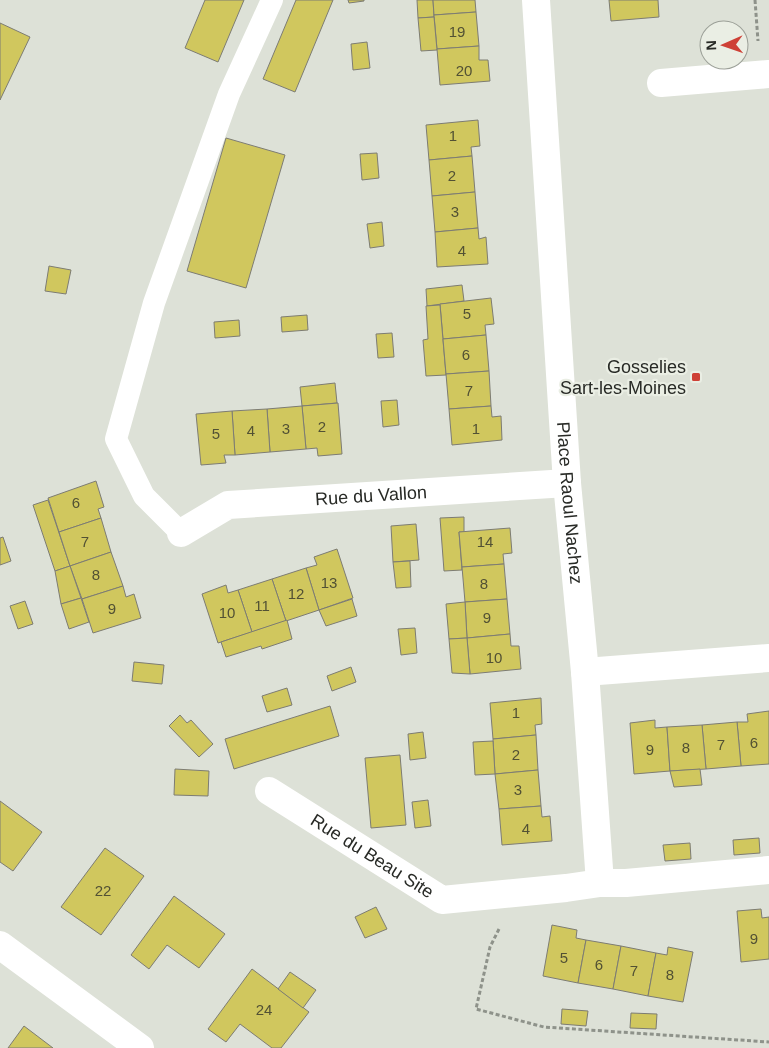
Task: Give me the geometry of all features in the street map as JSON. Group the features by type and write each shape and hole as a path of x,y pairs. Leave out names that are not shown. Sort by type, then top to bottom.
{"street":[{"name":"Place Raoul Nachez","path":"536,0 567,483 585,672"},
{"path":"661,83 765,74"},
{"name":"Rue du Vallon","path":"181,533 228,505 567,483"},
{"path":"600,883 585,672 769,658"},
{"name":"Rue du Beau Site","path":"269,791 442,900 600,883 626,883 769,870"},
{"path":"0,945 140,1048"}],"lane":[{"path":"181,533 144,496 116,439 157,294 229,94 272,0"}],"path":[{"path":"755,0 765,74"},
{"path":"517,892 490,947 476,1009 544,1027 769,1042"}],"building":[{"path":"205,0 244,0 218,62 185,48"},
{"path":"296,0 333,0 295,92 263,79"},
{"path":"348,0 364,0 364,1 349,3"},
{"path":"417,0 433,0 434,17 418,18"},
{"path":"433,0 475,0 476,12 434,15"},
{"path":"609,0 658,0 659,17 611,21"},
{"path":"476,12 479,46 437,49 434,15"},
{"path":"434,17 437,50 421,51 418,18"},
{"path":"0,23 30,37 0,100"},
{"path":"367,42 370,68 353,70 351,44"},
{"path":"479,46 479,60 488,60 490,81 440,85 437,49"},
{"path":"478,120 480,146 471,147 472,156 429,160 426,125"},
{"path":"226,138 285,155 246,288 187,271"},
{"path":"377,153 379,178 362,180 360,154"},
{"path":"472,156 475,192 432,196 429,160"},
{"path":"475,192 478,228 435,232 432,196"},
{"path":"382,222 384,246 370,248 367,224"},
{"path":"478,228 479,239 486,237 488,264 437,267 435,232"},
{"path":"49,266 71,270 66,294 45,291"},
{"path":"462,285 464,301 427,306 426,289"},
{"path":"491,298 494,324 485,325 486,335 443,339 440,304"},
{"path":"440,305 446,375 426,376 423,340 428,339 426,306"},
{"path":"307,315 308,330 282,332 281,317"},
{"path":"239,320 240,336 215,338 214,322"},
{"path":"392,333 394,357 378,358 376,334"},
{"path":"486,335 489,371 446,374 443,339"},
{"path":"489,371 491,406 449,409 446,374"},
{"path":"335,383 337,403 302,406 300,387"},
{"path":"397,400 399,425 383,427 381,401"},
{"path":"338,403 342,454 318,456 317,448 306,449 302,406"},
{"path":"302,406 306,449 270,452 267,409"},
{"path":"491,406 492,417 501,416 502,440 452,445 449,409"},
{"path":"267,409 270,452 235,455 232,411"},
{"path":"232,411 235,455 224,455 226,463 201,465 196,414"},
{"path":"96,481 104,507 98,509 101,518 59,532 48,498"},
{"path":"48,500 70,566 55,571 33,505"},
{"path":"464,517 464,532 459,532 462,570 444,571 440,518"},
{"path":"101,518 111,552 70,566 59,532"},
{"path":"416,524 419,560 393,562 391,526"},
{"path":"510,528 512,553 503,554 504,564 462,567 459,532"},
{"path":"3,537 11,561 0,565 0,538"},
{"path":"337,549 353,598 319,610 306,568 317,565 314,557"},
{"path":"111,552 123,586 82,599 70,566"},
{"path":"410,561 411,587 396,588 393,562"},
{"path":"504,564 507,599 465,602 462,567"},
{"path":"70,566 81,598 61,604 55,571"},
{"path":"306,568 319,610 286,621 272,579"},
{"path":"272,579 286,621 252,632 238,590"},
{"path":"226,585 228,593 238,590 252,632 218,643 202,594"},
{"path":"123,586 126,597 134,594 141,618 93,633 82,599"},
{"path":"81,598 89,622 69,629 61,604"},
{"path":"352,599 357,616 326,626 319,610"},
{"path":"507,599 510,634 467,638 465,602"},
{"path":"25,601 33,624 18,629 10,606"},
{"path":"465,602 467,638 449,639 446,604"},
{"path":"287,620 292,639 262,649 261,646 226,657 221,642"},
{"path":"415,628 417,653 401,655 398,629"},
{"path":"510,634 511,646 519,646 521,669 470,674 467,638"},
{"path":"467,638 470,674 452,673 449,639"},
{"path":"134,662 164,665 162,684 132,681"},
{"path":"351,667 356,682 332,691 327,676"},
{"path":"287,688 292,705 267,712 262,696"},
{"path":"541,698 542,724 535,725 536,735 493,739 490,703"},
{"path":"330,706 339,736 234,769 225,739"},
{"path":"769,711 769,764 741,766 737,722 748,722 747,714"},
{"path":"180,715 187,723 191,720 213,744 199,757 169,726"},
{"path":"655,720 655,728 667,727 670,771 634,774 630,723"},
{"path":"737,722 741,766 706,769 702,725"},
{"path":"702,725 706,769 670,771 667,727"},
{"path":"423,732 426,758 410,760 408,734"},
{"path":"536,735 538,770 495,774 493,739"},
{"path":"493,741 495,774 475,775 473,742"},
{"path":"400,755 406,825 371,828 365,758"},
{"path":"175,769 209,771 208,796 174,795"},
{"path":"700,769 702,785 674,787 670,771"},
{"path":"538,770 541,806 499,809 495,774"},
{"path":"428,800 431,826 415,828 412,802"},
{"path":"0,801 42,832 13,871 0,862"},
{"path":"541,806 542,817 550,816 552,841 502,845 499,809"},
{"path":"759,838 760,853 734,855 733,840"},
{"path":"690,843 691,859 665,861 663,845"},
{"path":"105,848 144,876 101,935 61,907"},
{"path":"174,896 225,934 199,968 167,945 149,969 131,955"},
{"path":"376,907 387,929 365,938 355,917"},
{"path":"761,909 762,918 769,917 769,959 741,962 737,911"},
{"path":"552,925 577,930 576,938 586,940 578,983 543,976"},
{"path":"586,940 621,946 613,989 578,983"},
{"path":"621,946 656,953 648,996 613,989"},
{"path":"668,947 693,952 683,1002 648,996 656,953 667,955"},
{"path":"252,969 309,1012 281,1048 272,1048 240,1024 226,1042 208,1029"},
{"path":"290,972 316,990 303,1008 278,989"},
{"path":"562,1009 588,1011 586,1026 561,1024"},
{"path":"631,1013 657,1014 656,1029 630,1028"},
{"path":"24,1026 53,1048 8,1048"}],"place":[{"name":"Gosselies Sart-les-Moines","path":"696,377"}]}
